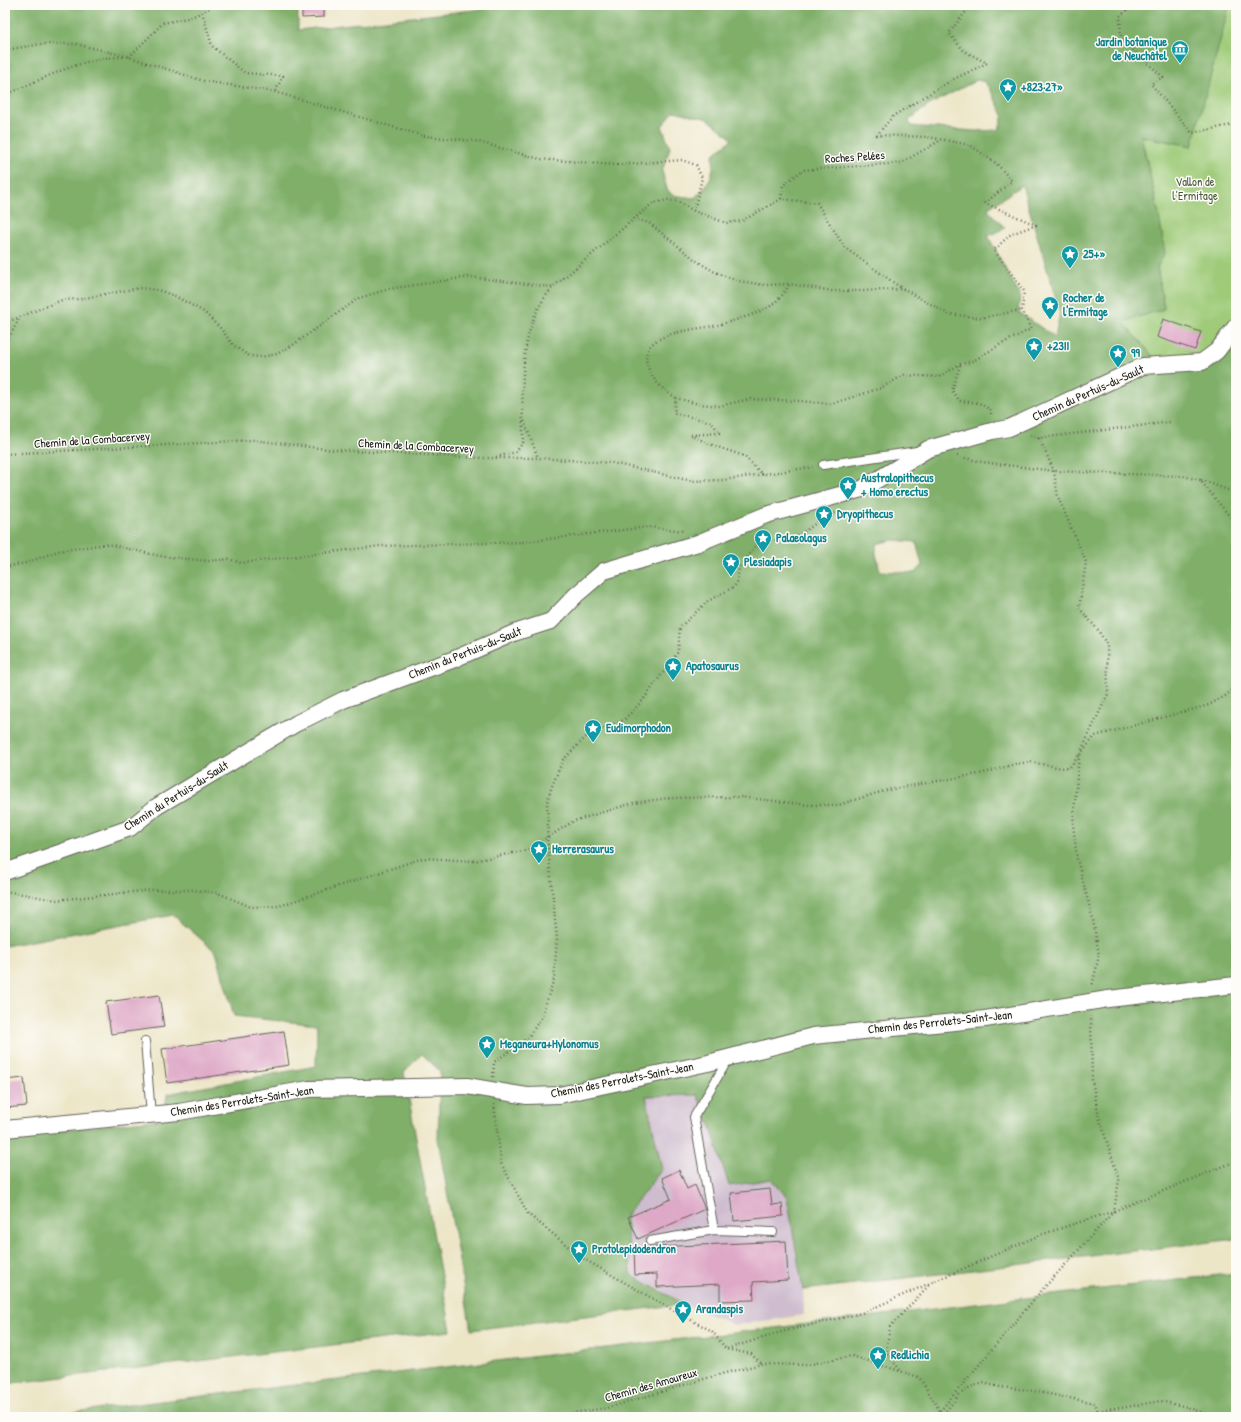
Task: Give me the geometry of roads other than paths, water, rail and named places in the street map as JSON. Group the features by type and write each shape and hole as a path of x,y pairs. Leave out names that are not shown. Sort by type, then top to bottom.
{"street":[{"name":"Chemin du Pertuis-du-Sault","path":"5,872 130,828 156,807 297,723 343,700 452,660 514,633 550,621 576,595 604,571 698,543 766,515 862,489 928,449 992,431 1009,428 1143,366 1202,362 1217,351 1236,326"},
{"name":"Chemin des Perrolets-Saint-Jean","path":"5,1129 179,1112 309,1089 467,1086 527,1096 559,1095 730,1058 813,1036 984,1019 1090,1002 1236,985"}],"lane":[{"name":"Chemin du Pertuis-du-Sault","path":"823,465 928,449"},
{"path":"146,1041 152,1115"},
{"path":"714,1230 694,1117 730,1058"},
{"path":"650,1241 714,1230 773,1232"}],"place":[{"name":"Jardin botanique de Neuchâtel","path":"1180,64"},
{"name":"+823·27»","path":"1008,102"},
{"name":"25+»","path":"1070,269"},
{"name":"Rocher de l'Ermitage","path":"1050,320"},
{"name":"+23II","path":"1034,361"},
{"name":"99","path":"1118,368"},
{"name":"Australopithecus + Homo erectus","path":"848,500"},
{"name":"Dryopithecus","path":"824,529"},
{"name":"Palaeolagus","path":"763,553"},
{"name":"Plesiadapis","path":"731,577"},
{"name":"Apatosaurus","path":"673,681"},
{"name":"Eudimorphodon","path":"593,743"},
{"name":"Herrerasaurus","path":"539,864"},
{"name":"Meganeura+Hylonomus","path":"487,1059"},
{"name":"Protolepidodendron","path":"579,1264"},
{"name":"Arandaspis","path":"683,1324"},
{"name":"Redlichia","path":"878,1370"}],"park label":[{"name":"Vallon de l’Ermitage","path":"1195,189"}]}
